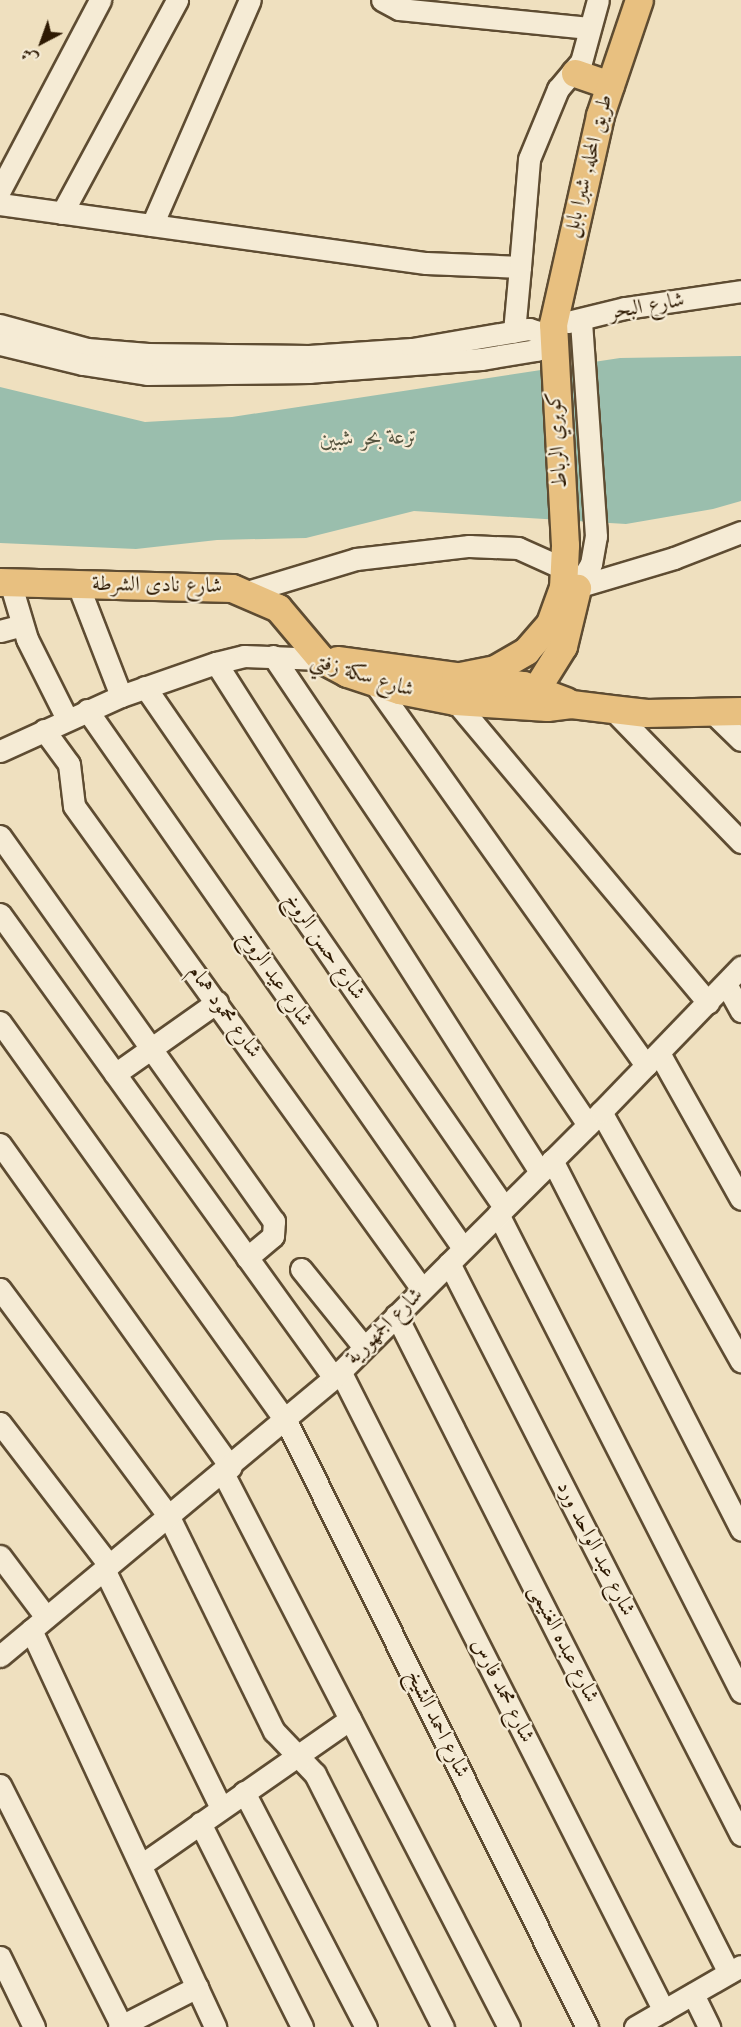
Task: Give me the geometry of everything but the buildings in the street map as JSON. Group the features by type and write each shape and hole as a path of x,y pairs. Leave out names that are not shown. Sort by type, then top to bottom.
{"main road":[{"name":"طريق المحله, شبرا بابل","path":"552,338 591,79 639,0"},
{"name":"كوبري الرباط","path":"552,338 568,558"},
{"path":"321,659 363,661 455,689 526,651 539,638 558,606 568,558"},
{"path":"533,697 563,646 568,558"},
{"name":"شارع نادى الشرطة","path":"5,582 215,586 247,592 278,608 321,659"},
{"name":"شارع سكة زفتي","path":"321,659 375,684 533,697 613,710 713,713 741,711"}],"street":[{"path":"0,190 100,0"},
{"path":"62,213 177,0"},
{"path":"152,225 250,0"},
{"path":"382,0 399,9 589,28"},
{"path":"514,333 529,159 558,89 591,79 589,28 598,0"},
{"path":"0,204 426,263 520,267"},
{"name":"شارع البحر","path":"552,338 581,320 625,308 741,291"},
{"path":"247,592 356,559 469,546 518,548 591,564 596,536 581,320"},
{"path":"0,325 87,349 147,354 309,356 412,349 530,329 552,338"},
{"path":"0,344 84,364 147,374 310,372 481,359 536,350 552,338"},
{"path":"568,558 674,558 741,532"},
{"path":"5,582 39,667 67,719"},
{"path":"78,585 121,696"},
{"path":"0,632 22,625"},
{"name":"شارع سكة زفتي","path":"0,751 121,696 216,663 244,656 321,659"},
{"path":"273,656 595,1119 741,1361"},
{"path":"216,663 546,1166 741,1529"},
{"path":"375,684 653,1059 741,1199"},
{"name":"شارع حسن الروخ","path":"145,687 501,1211 741,1692"},
{"path":"455,689 708,1003"},
{"name":"شارع عيد الروخ","path":"87,710 456,1255"},
{"path":"613,710 741,842"},
{"path":"713,713 741,740"},
{"name":"شارع محمود همام","path":"44,730 69,765 74,806 422,1289"},
{"path":"0,836 274,1221 273,1236 247,1258"},
{"name":"شارع محمد فارس","path":"0,914 247,1258 337,1374 664,2011"},
{"name":"شارع الجمهورية","path":"0,1656 168,1515 286,1421 337,1374 595,1119 741,967"},
{"path":"726,984 741,1011"},
{"path":"115,1074 217,1002"},
{"name":"شارع احمد الشيخ","path":"0,1022 286,1421 587,2027"},
{"path":"0,1144 226,1470 350,1719 509,2027"},
{"name":"شارع عبد الواحد ورد","path":"456,1255 741,1835"},
{"path":"301,1269 364,1347"},
{"path":"0,1289 168,1515 274,1731 295,1756 315,1774 443,2027"},
{"name":"شارع عبده الغنيمى","path":"396,1315 735,1969"},
{"path":"0,1423 107,1567 221,1808"},
{"path":"0,1556 39,1623 141,1865 216,2027"},
{"path":"141,1865 350,1719"},
{"path":"0,1785 121,2026 197,1987"},
{"path":"244,1792 366,2027"},
{"path":"200,1822 302,2027"},
{"path":"0,1957 34,2027"},
{"path":"635,2027 735,1969"},
{"path":"693,1994 709,2027"}],"water":[{"name":"ترعة بحر شبين","path":"741,356 741,501 713,509 626,524 414,511 306,538 217,540 136,549 0,543 0,387 145,422 232,417 620,358"}]}
